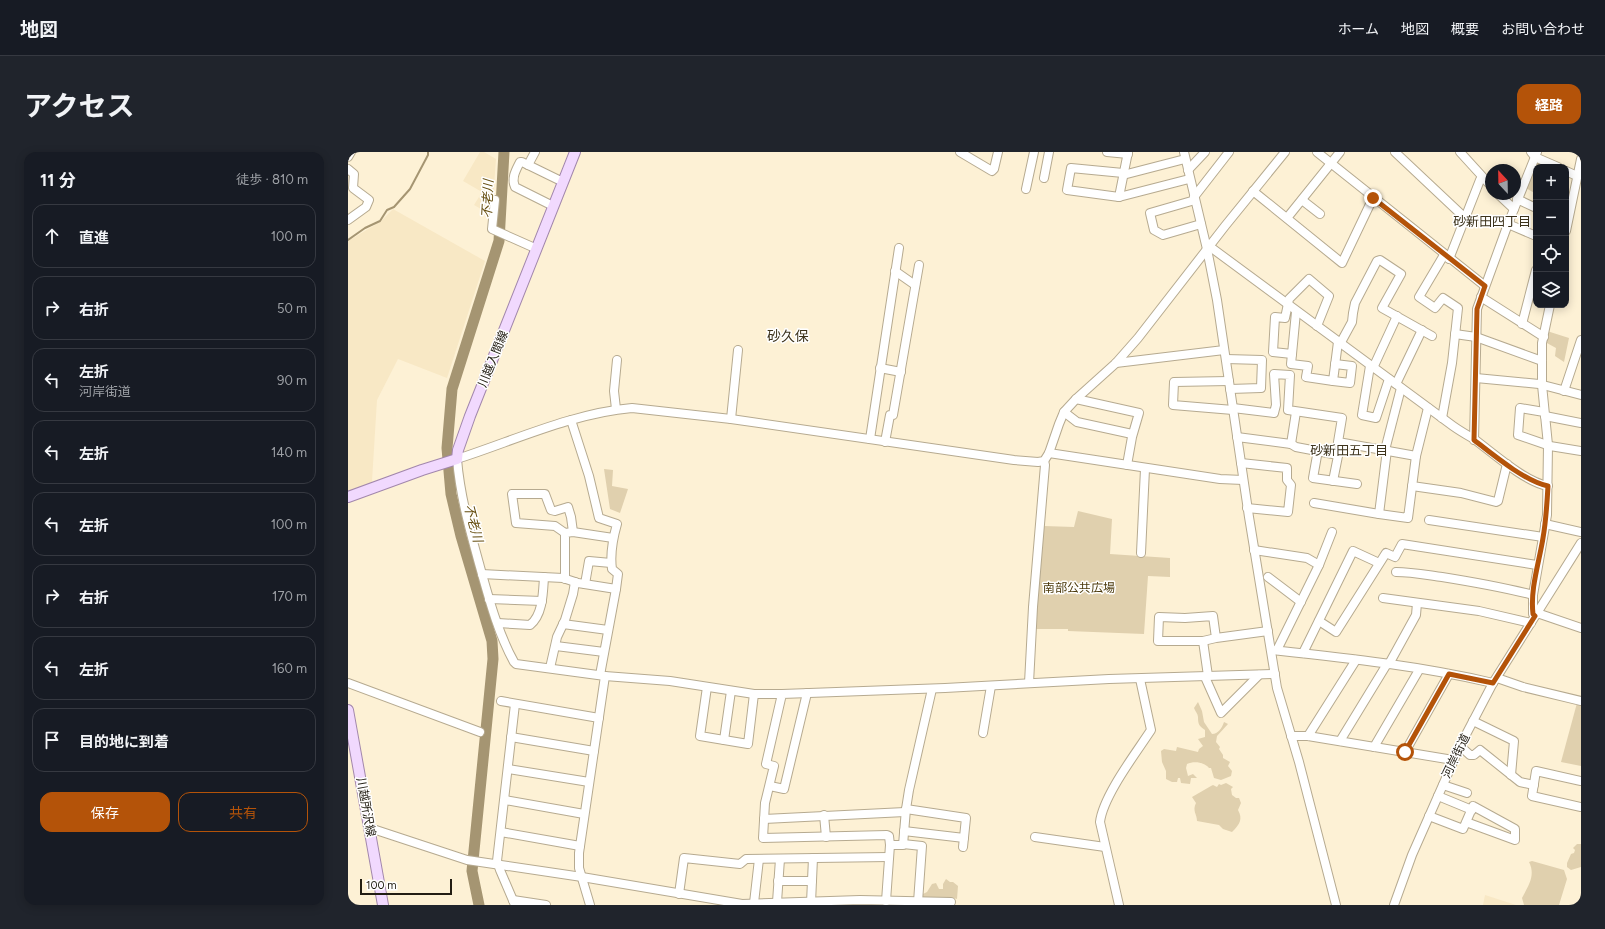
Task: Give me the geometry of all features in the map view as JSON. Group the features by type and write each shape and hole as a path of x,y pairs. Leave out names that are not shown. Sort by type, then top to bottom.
{"main road":[{"name":"川越入間線","path":"456,460 470,416 575,152"},
{"path":"348,497 456,460"},
{"name":"川越所沢線","path":"348,710 383,905"}],"street":[{"path":"348,157 350,152"},
{"path":"528,165 535,152"},
{"path":"960,152 992,171 994,169 998,152"},
{"path":"1026,189 1034,152"},
{"path":"1044,178 1049,152"},
{"path":"1107,152 1128,153 1119,197"},
{"path":"1188,170 1205,152"},
{"path":"1201,224 1163,235 1154,230 1150,213 1194,198 1228,152"},
{"path":"1029,683 1044,461 1049,453 1058,424 1064,412 1076,399 1116,363 1138,338 1285,152"},
{"path":"1317,152 1485,286"},
{"path":"1287,218 1340,152"},
{"path":"1460,152 1485,180"},
{"path":"1398,153 1464,217"},
{"path":"1521,189 1535,154 1553,164"},
{"path":"1189,179 1119,197 1067,190 1071,168 1123,174 1184,156 1208,248 1226,359 1247,508 1268,631 1274,650 1275,674 1337,904"},
{"path":"1569,212 1581,159"},
{"path":"553,206 515,187 513,184 514,174 520,162 563,182"},
{"path":"348,169 354,174 352,188 369,200 366,207 348,220"},
{"path":"1569,172 1577,176"},
{"path":"1442,418 1446,403 1458,306 1443,298 1435,308 1419,297 1447,257 1482,177"},
{"path":"1253,191 1342,263 1373,198"},
{"path":"495,200 492,229 537,249"},
{"path":"1302,200 1320,214"},
{"path":"1505,200 1514,208"},
{"path":"1474,440 1477,309 1517,200"},
{"path":"1519,200 1533,207"},
{"path":"1508,224 1533,235"},
{"path":"870,439 899,248"},
{"path":"1208,248 1507,464 1540,484 1548,486"},
{"path":"1333,381 1339,343 1352,322 1352,313 1355,303 1377,261 1380,260 1401,274 1382,308 1432,336"},
{"path":"885,442 890,415 893,415 919,265"},
{"path":"895,272 915,285"},
{"path":"1522,324 1535,272"},
{"path":"1292,354 1272,351 1275,317 1285,318 1289,299 1309,279 1329,296 1317,326"},
{"path":"1481,297 1544,337"},
{"path":"1535,617 1533,614 1532,604 1533,595 1537,565 1547,515 1548,445 1542,385 1542,361 1544,337 1549,308"},
{"path":"1296,312 1291,364 1308,366 1306,377 1350,383 1352,366 1335,364"},
{"path":"1397,316 1371,367 1362,415 1376,418 1396,384 1422,330"},
{"path":"1455,334 1476,337 1542,361"},
{"path":"1564,391 1581,340"},
{"path":"731,419 738,350"},
{"path":"1116,363 1224,350"},
{"path":"1226,359 1262,360 1261,388 1174,382 1172,406 1274,413 1276,405 1275,374 1290,375 1288,410 1342,418 1338,442 1340,443 1333,481"},
{"path":"616,409 614,391 617,360"},
{"path":"880,368 901,372"},
{"path":"1476,378 1542,385 1581,395"},
{"path":"1379,514 1386,450 1396,384"},
{"path":"1076,399 1138,412 1137,422 1132,434 1127,465"},
{"path":"1044,461 1014,460 731,419 640,408 616,409 571,420 456,460 463,505 489,599 512,658 516,664 670,682 754,694 1275,674"},
{"path":"1314,503 1408,518 1416,456 1428,408"},
{"path":"1581,423 1520,408 1518,436 1548,445 1581,451"},
{"path":"1064,412 1081,423 1132,434"},
{"path":"1291,444 1296,412"},
{"path":"571,420 589,476 599,518 617,524 613,538 611,563 612,569 618,574 604,652 599,718 580,846 579,868 590,905"},
{"path":"1237,437 1291,444 1296,447 1338,455"},
{"path":"1340,443 1416,456"},
{"path":"1318,450 1313,478 1357,484"},
{"path":"1049,453 1145,469 1220,479 1243,480"},
{"path":"1241,463 1287,468 1287,480 1290,484 1288,512 1247,508"},
{"path":"1412,486 1461,493 1496,502 1498,501 1507,464"},
{"path":"1141,553 1145,469"},
{"path":"565,579 569,533 571,517 568,507 555,511 551,510 545,494 512,494 516,523 555,526 569,533 613,538"},
{"path":"1429,520 1543,537"},
{"path":"1545,524 1581,532"},
{"path":"1274,650 1319,564 1332,532"},
{"name":"河岸街道","path":"1394,905 1412,855 1460,746 1495,681 1581,542"},
{"path":"1319,621 1336,632 1386,553 1395,557 1402,544 1537,565"},
{"path":"1254,550 1307,558 1319,564"},
{"path":"1304,653 1353,551 1379,563"},
{"path":"585,584 588,562 611,563"},
{"path":"1396,572 1407,572 1460,580 1533,595"},
{"path":"482,574 565,579 616,589"},
{"path":"498,623 530,625 535,622 542,601 544,577"},
{"path":"1268,577 1300,602"},
{"path":"550,668 557,637 573,594 575,582"},
{"path":"1383,598 1535,617 1581,628"},
{"path":"489,599 542,601"},
{"path":"1340,741 1388,664 1416,615 1417,603"},
{"path":"1216,638 1213,616 1185,618 1159,617 1158,641 1203,641 1268,631"},
{"path":"563,624 608,630"},
{"path":"1203,641 1207,677 1220,713 1259,675"},
{"path":"556,646 604,652"},
{"path":"1274,650 1388,664 1495,681 1581,701"},
{"path":"1308,736 1356,660"},
{"path":"1374,747 1419,670"},
{"path":"1405,752 1449,674"},
{"path":"1119,905 1100,822 1101,813 1107,800 1151,730 1140,679"},
{"path":"348,683 480,732"},
{"path":"983,733 991,686"},
{"path":"707,687 700,736 748,744 754,694"},
{"path":"903,844 906,810 932,688"},
{"path":"724,740 731,691"},
{"path":"770,786 784,789 807,693"},
{"path":"782,694 766,764 774,766 766,803 763,838 889,836 890,845 886,901"},
{"path":"501,700 515,704 599,718"},
{"path":"515,704 500,832 498,865 514,902 546,905"},
{"path":"1473,722 1514,741 1511,775"},
{"path":"1291,736 1308,736 1453,760"},
{"path":"511,737 594,751"},
{"path":"1460,746 1470,755 1474,755 1480,750 1520,782 1534,785"},
{"path":"508,770 589,782"},
{"path":"1581,781 1536,771 1532,796 1581,807"},
{"path":"1442,784 1467,793"},
{"path":"1438,796 1472,810"},
{"path":"504,800 584,814"},
{"path":"1429,816 1463,829 1466,822 1472,810 1473,806 1515,829 1515,840 1466,822"},
{"path":"764,819 906,810 966,818 963,847"},
{"path":"824,815 826,836"},
{"path":"370,830 376,830 480,863 582,877 742,904 860,900 951,902"},
{"path":"904,831 964,838"},
{"path":"500,832 580,846"},
{"path":"1035,837 1105,847"},
{"path":"890,845 903,844 922,846 918,902"},
{"path":"679,894 684,858 740,864 746,859 889,857"},
{"path":"811,902 813,858"},
{"path":"754,903 759,859"},
{"path":"777,902 780,859"},
{"path":"778,881 812,881"}],"shaded area":[{"path":"480,152 484,152 496,159 493,199 489,197 488,213 474,205 482,192 463,181"},
{"path":"393,209 485,261 447,378 398,359 377,400 372,481 374,484 348,493 348,241 380,222"},
{"path":"1485,895 1516,905 1483,905"}],"green space":[{"path":"1537,161 1545,164 1536,164"},
{"path":"1533,171 1533,192 1526,188"},
{"path":"1547,331 1569,338 1564,362 1555,356 1556,348 1545,342"},
{"path":"604,469 613,470 612,486 628,489 620,513 610,509"},
{"name":"南部公共広場","path":"1078,511 1112,519 1110,554 1170,558 1170,577 1148,576 1144,634 1068,631 1068,629 1035,629 1044,526 1074,527"},
{"path":"1198,702 1202,711 1204,722 1212,734 1220,730 1224,722 1228,724 1217,736 1216,742 1220,747 1219,749 1223,755 1223,758 1230,762 1228,766 1232,771 1231,776 1221,780 1214,778 1211,768 1202,763 1193,763 1187,764 1186,768 1188,776 1193,774 1197,778 1191,778 1190,784 1181,783 1180,778 1178,778 1177,782 1172,782 1166,779 1166,771 1162,762 1161,751 1164,749 1176,751 1177,747 1198,752 1203,746 1198,739 1205,737 1205,730 1199,725 1198,715 1194,708"},
{"path":"1577,703 1581,704 1581,766 1561,762"},
{"path":"1226,783 1233,787 1231,789 1232,795 1239,798 1241,803 1238,810 1240,821 1232,832 1223,829 1219,825 1197,821 1195,810 1196,803 1192,797 1213,785 1217,787 1219,784 1221,785"},
{"path":"1577,844 1581,844 1581,867 1571,870 1567,867 1567,863 1571,854 1574,853 1575,850 1573,848"},
{"path":"1532,861 1564,870 1567,879 1559,905 1524,905 1522,898 1529,885 1532,872 1529,862"},
{"path":"946,879 958,886 957,899 953,898 947,904 922,898 923,894 927,892 932,884 936,883 939,889 943,889 943,884"}],"waterway":[{"path":"348,240 365,228 380,221 387,210 394,207 410,189 428,155 428,152"},
{"name":"不老川","path":"479,905 472,871 493,659 492,641 461,536 451,494 447,448 452,389 499,241 504,152"}],"district":[{"name":"砂新田四丁目","path":"1492,221"},
{"name":"砂久保","path":"788,336"},
{"name":"砂新田五丁目","path":"1349,450"}],"route":[{"path":"1373,198 1485,286 1477,309 1474,440 1512,468 1540,484 1548,486 1547,515 1537,565 1532,604 1533,614 1535,616 1493,683 1449,674 1405,752"}]}
